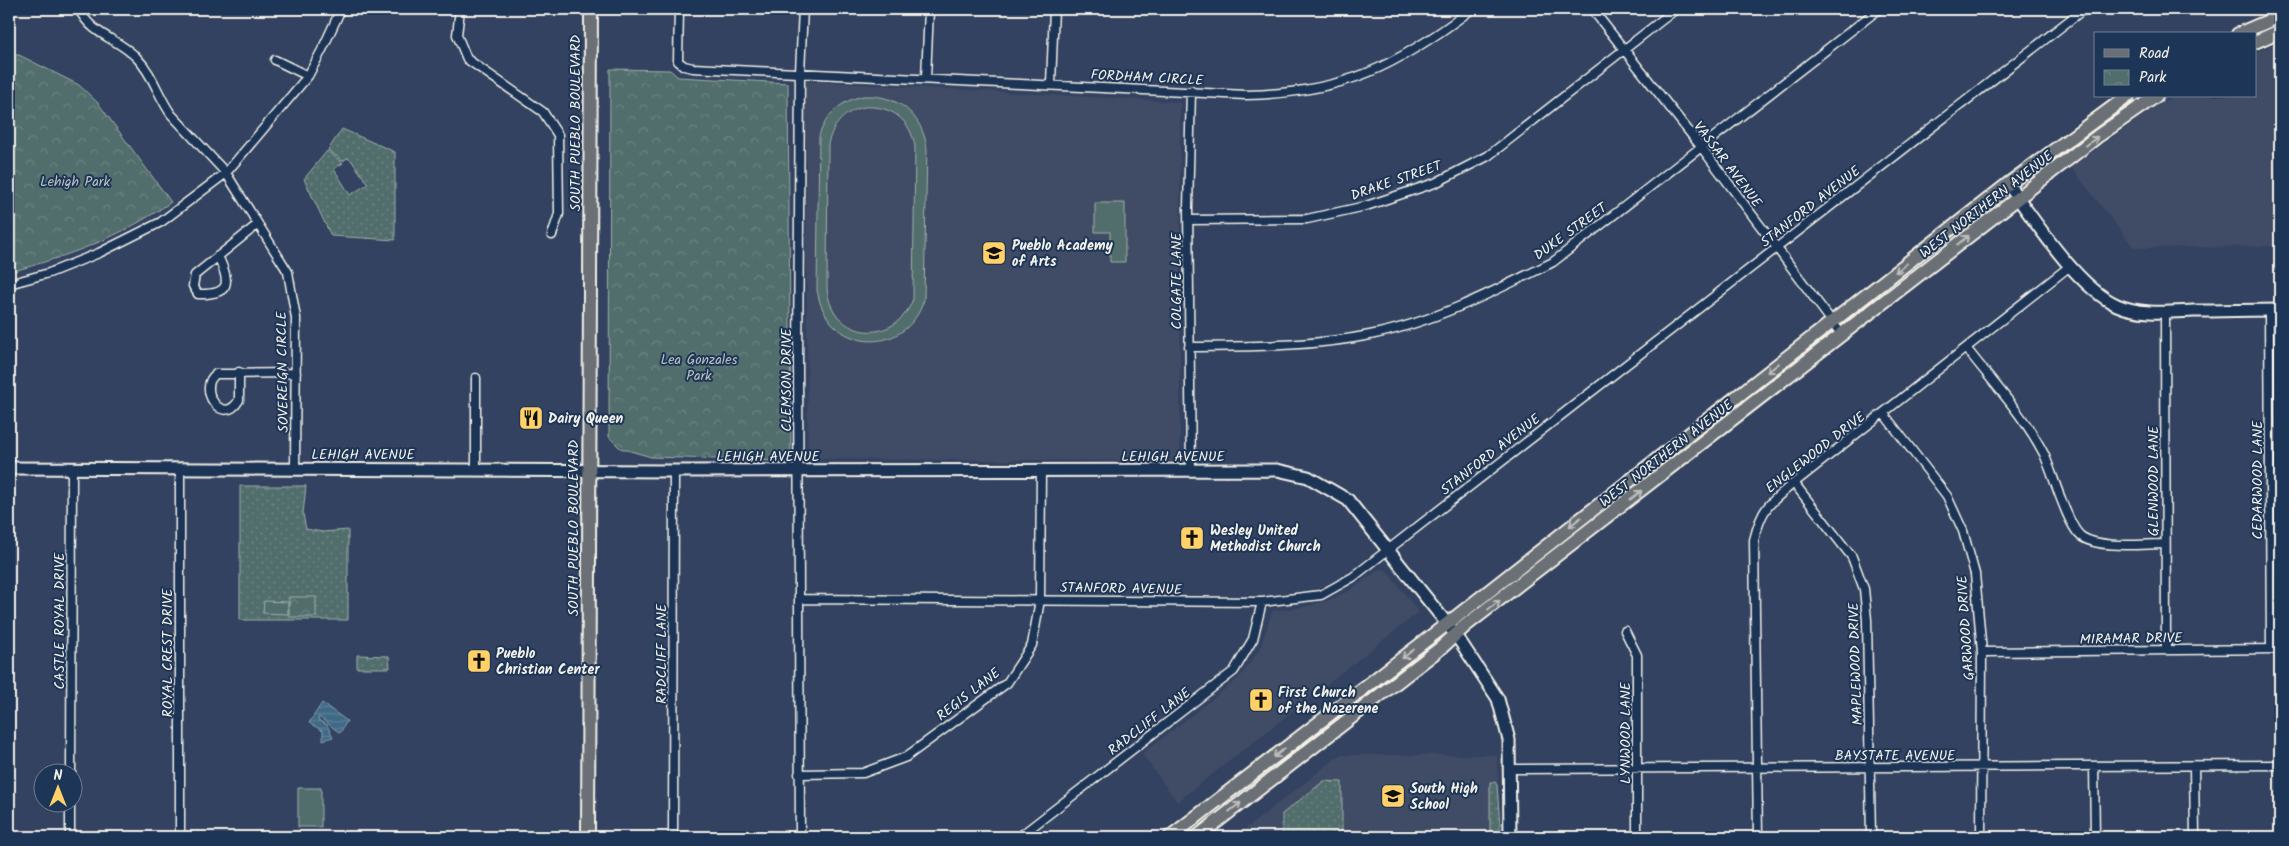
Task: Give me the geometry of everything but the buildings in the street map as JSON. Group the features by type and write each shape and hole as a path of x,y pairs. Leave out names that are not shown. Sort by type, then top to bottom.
{"main road":[{"name":"SOUTH PUEBLO BOULEVARD","path":"588,837 591,9"},
{"path":"2243,32 2280,16"},
{"path":"2256,42 2280,31"},
{"name":"WEST NORTHERN AVENUE","path":"1170,837 1446,624 2008,184 2125,98"},
{"name":"WEST NORTHERN AVENUE","path":"1197,837 2098,136 2153,98"}],"street":[{"name":"SOVEREIGN CIRCLE","path":"79,9 90,27 125,48 139,59 146,68 163,104 226,173 288,272 296,318 295,469"},
{"path":"9,284 49,273 99,253 161,222 226,173 308,76 341,9"},
{"path":"460,9 457,35 467,59 543,112 558,135 559,214 552,235"},
{"name":"FORDHAM CIRCLE","path":"679,9 678,61 684,66 693,68 1191,92 1273,94 1310,90 1352,79 1403,58 1433,39 1472,9"},
{"path":"800,72 803,9"},
{"path":"926,78 929,9"},
{"path":"1051,84 1054,9"},
{"name":"VASSAR AVENUE","path":"1592,9 1702,148 1842,335"},
{"name":"DRAKE STREET","path":"1188,220 1308,219 1366,206 1435,183 1488,156 1676,9"},
{"name":"DUKE STREET","path":"1189,347 1308,345 1372,335 1436,316 1498,290 1553,262 1879,9"},
{"name":"STANFORD AVENUE","path":"799,599 1262,602 1320,595 1353,577 2084,9"},
{"path":"275,60 308,76"},
{"name":"CLEMSON DRIVE","path":"800,72 798,363 800,471 800,837"},
{"name":"COLGATE LANE","path":"1191,92 1188,220 1191,471"},
{"path":"2008,184 2070,266 2105,299 2119,306 2165,312 2274,310"},
{"path":"218,256 226,274 227,284 222,291 213,294 198,294 194,286 195,276 218,256 258,224"},
{"name":"ENGLEWOOD DRIVE","path":"1758,837 1754,540 1760,517 1771,502 1794,483 2070,266"},
{"name":"CEDARWOOD LANE","path":"2271,649 2274,310"},
{"name":"GLENWOOD LANE","path":"2165,312 2166,650"},
{"path":"1966,349 2029,427 2044,455 2071,520 2081,537 2099,544 2165,544"},
{"path":"238,372 238,400 236,404 223,409 214,406 210,397 212,377 221,372 238,372 296,373"},
{"path":"476,378 476,468"},
{"name":"GARWOOD DRIVE","path":"1884,414 1947,496 1963,531 1975,574 1982,652 1980,768 1982,837"},
{"name":"LEHIGH AVENUE","path":"9,468 180,470 476,468 674,471 1277,470 1308,477 1348,500 1386,550 1456,635 1498,699 1509,740 1510,837"},
{"name":"CASTLE ROYAL DRIVE","path":"70,764 72,468"},
{"name":"ROYAL CREST DRIVE","path":"180,470 180,837"},
{"name":"REGIS LANE","path":"799,774 863,773 906,757 1007,683 1032,645 1040,600 1040,470"},
{"name":"RADCLIFF LANE","path":"673,837 674,471"},
{"name":"MAPLEWOOD DRIVE","path":"1794,483 1852,557 1864,589 1871,837"},
{"name":"RADCLIFF LANE","path":"1020,837 1234,671 1253,639 1262,602"},
{"name":"LYNWOOD LANE","path":"1625,631 1637,655 1637,837"},
{"name":"MIRAMAR DRIVE","path":"1982,652 2280,649"},
{"name":"BAYSTATE AVENUE","path":"1510,770 2280,765"},
{"path":"2094,766 2095,837"},
{"path":"2194,766 2196,837"},
{"path":"70,814 70,837"}],"shaded area":[{"path":"2280,41 2280,246 2134,248 2071,167 2170,98 2256,98 2256,53"},
{"name":"Pueblo Academy of Arts","path":"805,81 1180,102 1180,461 808,459"},
{"path":"1380,569 1386,570 1419,612 1177,802 1142,754 1239,678 1260,649 1272,611 1304,607 1329,600 1349,591"},
{"path":"322,703 347,721 340,733 319,717 318,720 327,725 333,737 323,740 323,731 309,723"},
{"name":"South High School","path":"1340,755 1497,755 1500,837 1235,837"}],"green space":[{"name":"Lehigh Park","path":"9,55 19,55 79,85 98,103 171,202 133,225 94,244 10,272 11,459 9,459"},
{"name":"Lea Gonzales Park","path":"610,69 670,70 678,77 788,83 791,457 783,461 651,457 620,448 609,437"},
{"path":"875,96 887,98 906,108 920,125 927,148 924,300 914,319 900,332 884,339 866,341 849,336 834,326 823,310 817,289 819,136 830,115 841,105 855,98","holes":["874,107 898,116 913,137 915,147 913,299 904,314 893,325 879,330 865,331 852,327 840,319 831,306 827,289 828,144 833,130 840,120 857,109"]},
{"path":"342,129 395,152 395,240 331,236 304,179 327,151 343,163 334,169 350,195 368,184 351,160 347,158 343,161 328,150"},
{"path":"1095,203 1125,203 1125,262 1110,262 1110,232 1095,232"},
{"path":"240,486 306,486 303,514 306,529 322,532 348,530 348,620 240,620"},
{"path":"289,597 316,597 316,617 289,617"},
{"path":"264,601 288,602 288,614 263,613"},
{"path":"357,655 389,656 390,668 357,668"},
{"path":"1324,781 1342,782 1342,837 1282,837 1282,814"},
{"path":"1490,782 1495,782 1497,785 1501,837 1490,837"},
{"path":"298,788 321,788 321,827 298,827"}],"place":[{"name":"Pueblo Academy of Arts","path":"994,253"},
{"name":"Dairy Queen","path":"531,418"},
{"name":"Wesley United Methodist Church","path":"1192,538"},
{"name":"Pueblo Christian Center","path":"479,661"},
{"name":"First Church of the Nazerene","path":"1261,700"},
{"name":"South High School","path":"1393,796"}]}
